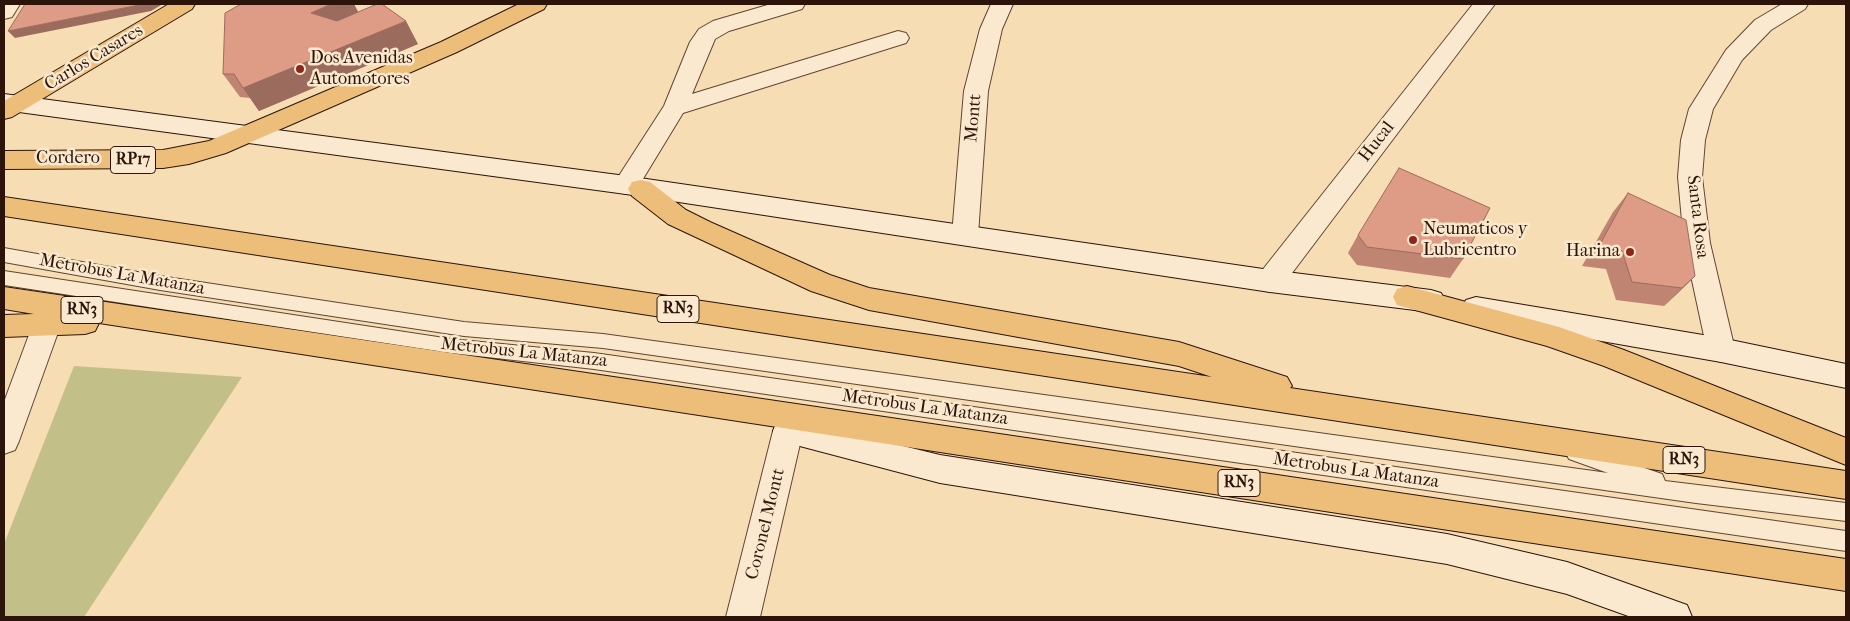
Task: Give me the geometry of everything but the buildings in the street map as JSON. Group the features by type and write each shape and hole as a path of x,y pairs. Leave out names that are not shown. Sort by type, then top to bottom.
{"main road":[{"name":"Carlos Casares","path":"8,106 184,4"},
{"name":"RP17","path":"248,134 449,47 536,4"},
{"name":"Cordero","path":"4,160 163,159 208,150 248,134"},
{"path":"634,187 677,217 701,229 821,283 869,299 1179,354 1352,411"},
{"name":"RN3","path":"4,207 1846,485"},
{"path":"1407,297 1549,335 1614,358 1846,452"},
{"name":"RN3","path":"4,298 1846,575"},
{"path":"4,326 161,321"},
{"name":"RN3","path":"632,392 788,431"}],"street":[{"path":"4,12 9,4"},
{"path":"634,187 675,107 701,42 707,34 721,26 794,4"},
{"name":"Montt","path":"965,236 976,91 992,29 1002,4"},
{"name":"Hucal","path":"1270,281 1484,4"},
{"name":"Santa Rosa","path":"1721,350 1698,243 1690,177 1694,140 1701,108 1734,55 1763,25 1797,4"},
{"path":"675,107 898,38"},
{"path":"8,106 248,134 634,187 1270,281 1407,297 1721,350 1846,376"},
{"path":"4,441 47,324"},
{"path":"788,431 940,469 1447,549 1567,578 1674,617"},
{"name":"Coronel Montt","path":"743,617 788,431"}],"lane":[{"name":"Metrobus La Matanza","path":"4,255 169,284 464,329 603,340 1696,494 1846,512"},
{"name":"Metrobus La Matanza","path":"4,278 452,346 594,361 1846,542"},
{"path":"452,346 560,364 632,392"},
{"name":"Metrobus La Matanza","path":"1522,435 1696,494"}],"shaded area":[{"path":"74,366 242,377 84,617 4,617 4,544"}],"place":[{"name":"Dos Avenidas Automotores","path":"300,69"},
{"name":"Neumaticos y Lubricentro","path":"1413,240"},
{"name":"Harina","path":"1630,252"}]}
